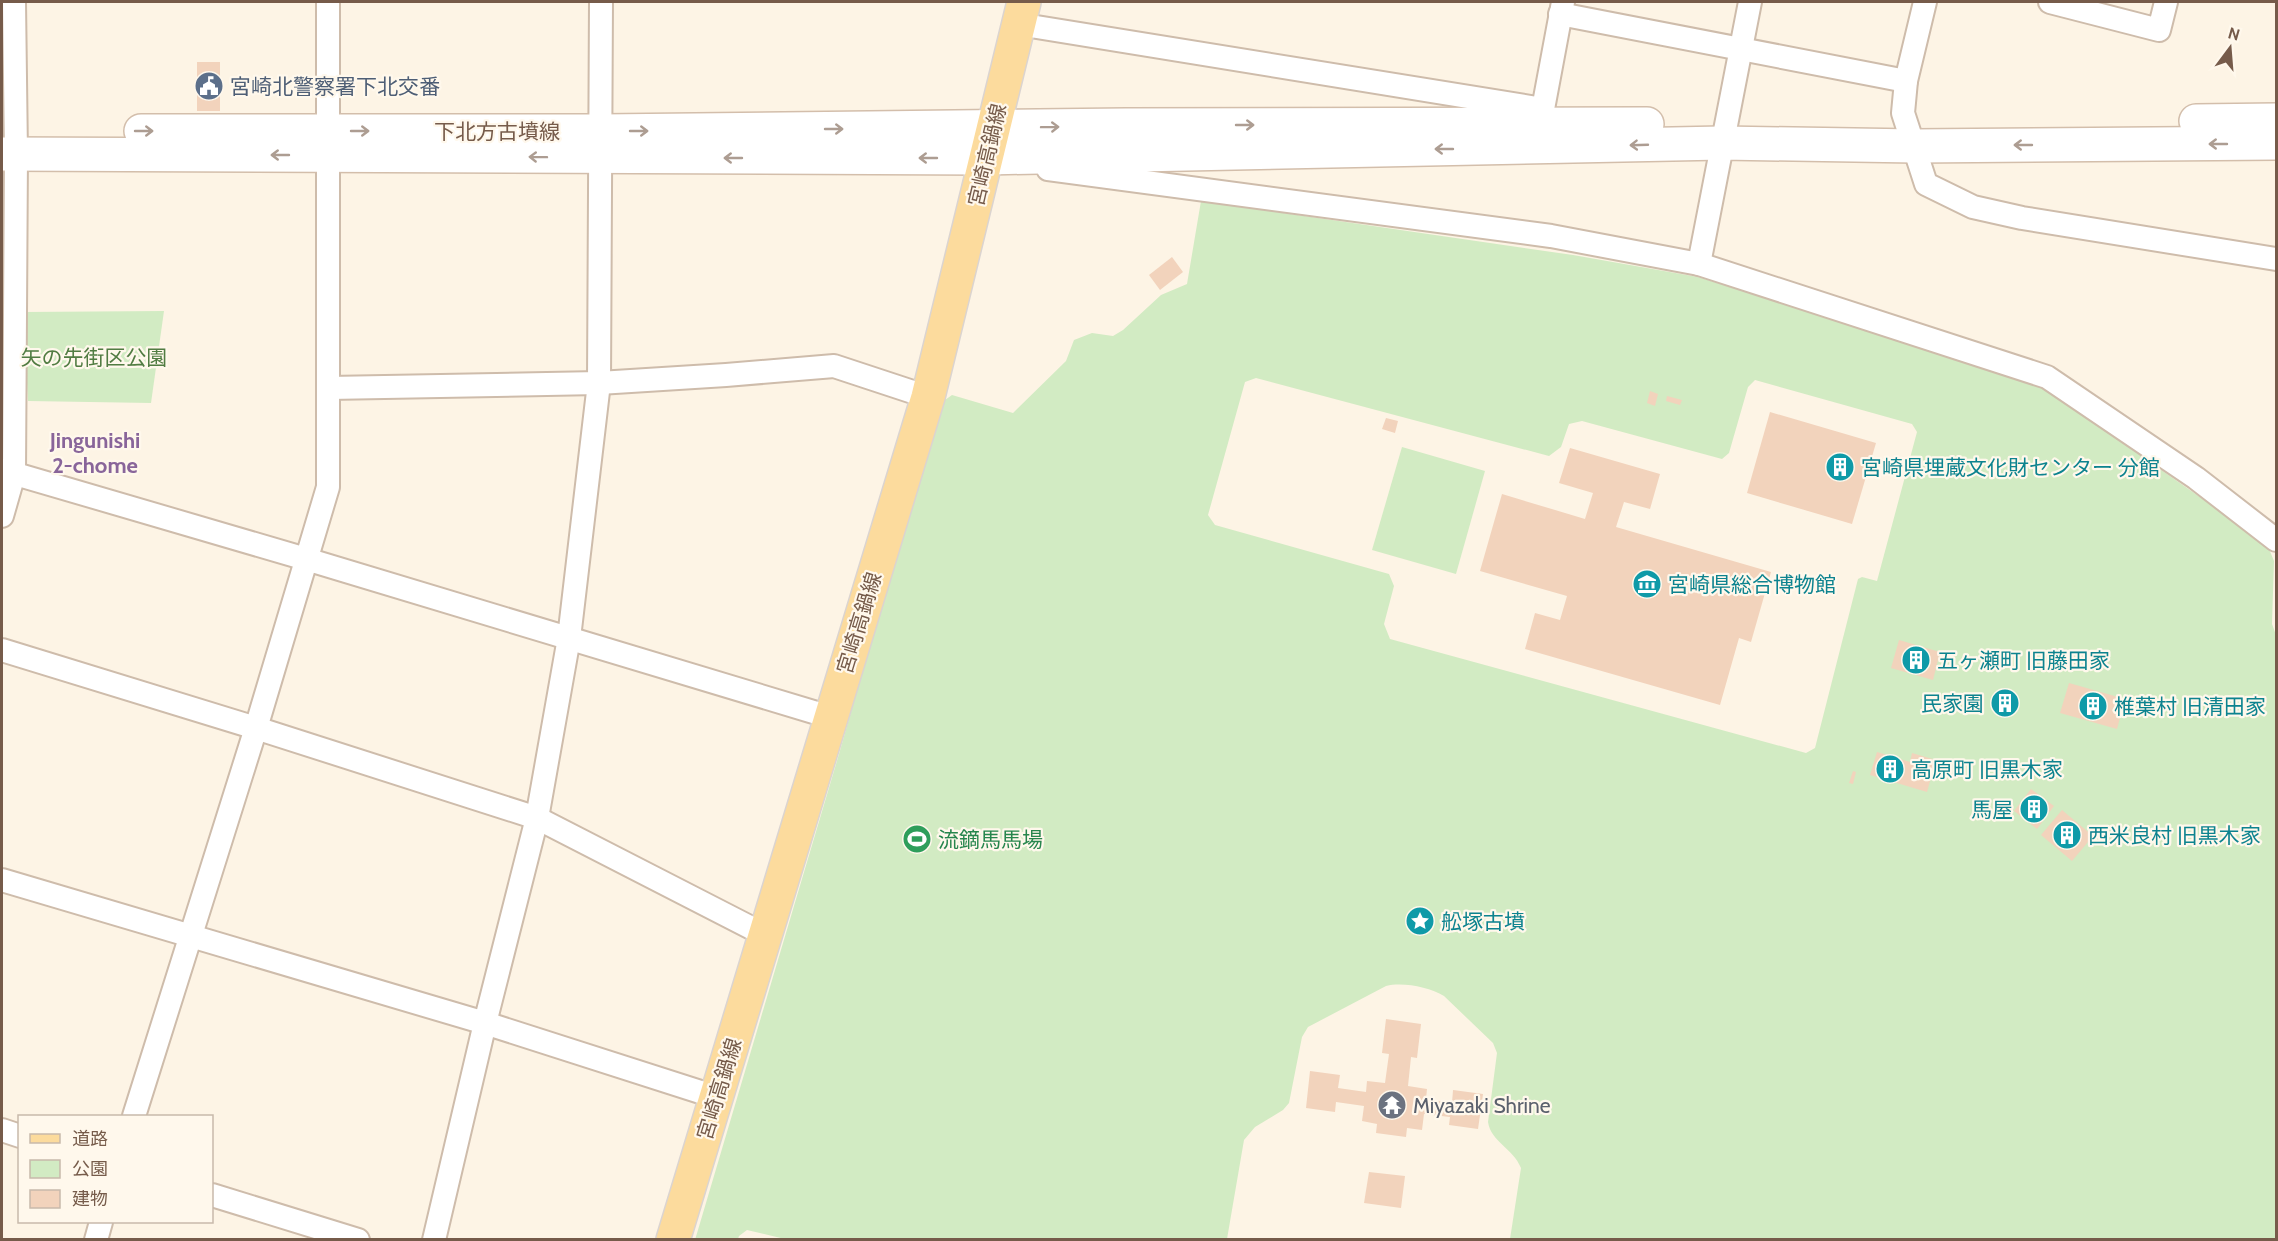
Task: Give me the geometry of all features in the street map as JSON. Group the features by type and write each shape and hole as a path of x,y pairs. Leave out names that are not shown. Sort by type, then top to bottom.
{"main road":[{"name":"宮崎高鍋線","path":"673,1239 928,397 1021,13"}],"street":[{"path":"2,516 8,472 9,142 14,2"},
{"path":"134,1115 256,728 328,487 328,2"},
{"path":"434,1239 537,818 569,638 599,383 601,2"},
{"path":"1699,264 1750,2"},
{"path":"1925,2 1906,81 1903,113 1926,184 1973,207 2022,218 2277,259"},
{"path":"2050,2 2159,30 2166,2"},
{"path":"1545,116 1562,8 1741,49 1906,81"},
{"path":"1021,13 1545,116 1724,134"},
{"path":"989,143 1126,125 1545,116"},
{"path":"1911,135 2277,120"},
{"path":"989,143 1724,134 1911,135 2277,143"},
{"name":"下北方古墳線","path":"9,142 989,143"},
{"path":"989,143 1040,168 1551,236 1699,264 2047,377 2196,478 2277,540"},
{"path":"329,388 599,383 834,366 928,397"},
{"path":"8,472 830,717"},
{"path":"2,650 537,818 765,935"},
{"path":"2,880 485,1023 716,1097"},
{"path":"2,1130 18,1135"},
{"path":"213,1195 358,1239"},
{"path":"96,1239 100,1223"}],"green space":[{"path":"1201,201 1573,255 1698,277 2037,383 2267,544 2274,561 2272,624 2276,635 2276,1239 1510,1239 1521,1168 1513,1155 1493,1135 1488,1122 1497,1053 1493,1043 1444,996 1424,988 1400,985 1386,986 1308,1027 1302,1037 1289,1103 1283,1110 1255,1127 1244,1140 1227,1239 789,1240 747,1230 738,1239 695,1240 839,754 938,405 952,395 1013,413 1066,361 1074,340 1092,333 1113,336 1123,330 1161,295 1187,284","holes":["1256,378 1549,456 1561,447 1569,424 1582,421 1722,459 1729,453 1748,387 1755,380 1912,424 1917,432 1877,581 1862,577 1858,579 1815,748 1806,753 1390,639 1384,624 1394,586 1389,574 1215,525 1208,515 1245,382"]},
{"name":"矢の先街区公園","path":"164,311 151,403 28,401 23,312"},
{"path":"1402,447 1485,471 1456,574 1372,550"}],"building":[{"name":"宮崎北警察署下北交番","path":"197,62 220,62 220,111 197,111"},
{"path":"1172,257 1183,272 1160,290 1149,275"},
{"path":"1650,391 1658,394 1655,406 1647,403"},
{"path":"1667,396 1682,400 1680,405 1666,401"},
{"name":"宮崎県埋蔵文化財センター 分館","path":"1770,412 1876,443 1852,524 1747,493"},
{"path":"1386,418 1398,421 1395,433 1382,429"},
{"name":"宮崎県総合博物館","path":"1570,448 1660,474 1650,509 1624,502 1616,527 1771,572 1751,642 1739,638 1720,705 1525,649 1535,613 1560,620 1567,596 1480,571 1502,494 1585,519 1593,493 1559,483"},
{"name":"五ヶ瀬町 旧藤田家","path":"1899,640 1940,652 1933,680 1891,668"},
{"name":"椎葉村 旧清田家","path":"2069,683 2125,699 2117,729 2060,713"},
{"name":"民家園","path":"1998,694 2016,699 2012,713 1994,708"},
{"path":"1877,752 1910,762 1912,753 1936,760 1927,792 1870,775"},
{"path":"1853,771 1856,772 1853,784 1849,783"},
{"name":"馬屋","path":"2031,789 2054,806 2037,829 2014,811"},
{"name":"西米良村 旧黒木家","path":"2062,810 2093,836 2072,861 2041,835"},
{"path":"1386,1019 1421,1024 1417,1058 1411,1057 1408,1086 1427,1089 1426,1099 1452,1103 1453,1090 1483,1094 1478,1129 1449,1125 1450,1117 1424,1114 1422,1130 1407,1128 1406,1137 1376,1133 1377,1124 1362,1121 1364,1106 1336,1102 1335,1112 1306,1108 1310,1071 1340,1075 1338,1088 1366,1092 1367,1081 1385,1083 1389,1054 1382,1053"},
{"path":"1369,1172 1405,1176 1401,1208 1364,1203"}],"place":[{"name":"宮崎北警察署下北交番","path":"209,86"},
{"name":"宮崎県埋蔵文化財センター 分館","path":"1840,467"},
{"name":"宮崎県総合博物館","path":"1647,584"},
{"name":"五ヶ瀬町 旧藤田家","path":"1916,660"},
{"name":"民家園","path":"2005,703"},
{"name":"椎葉村 旧清田家","path":"2093,706"},
{"name":"高原町 旧黒木家","path":"1890,769"},
{"name":"馬屋","path":"2034,809"},
{"name":"西米良村 旧黒木家","path":"2067,835"},
{"name":"流鏑馬馬場","path":"917,839"},
{"name":"舩塚古墳","path":"1420,921"},
{"name":"Miyazaki Shrine","path":"1392,1105"}],"district":[{"name":"Jingunishi 2-chome","path":"95,452"}]}
